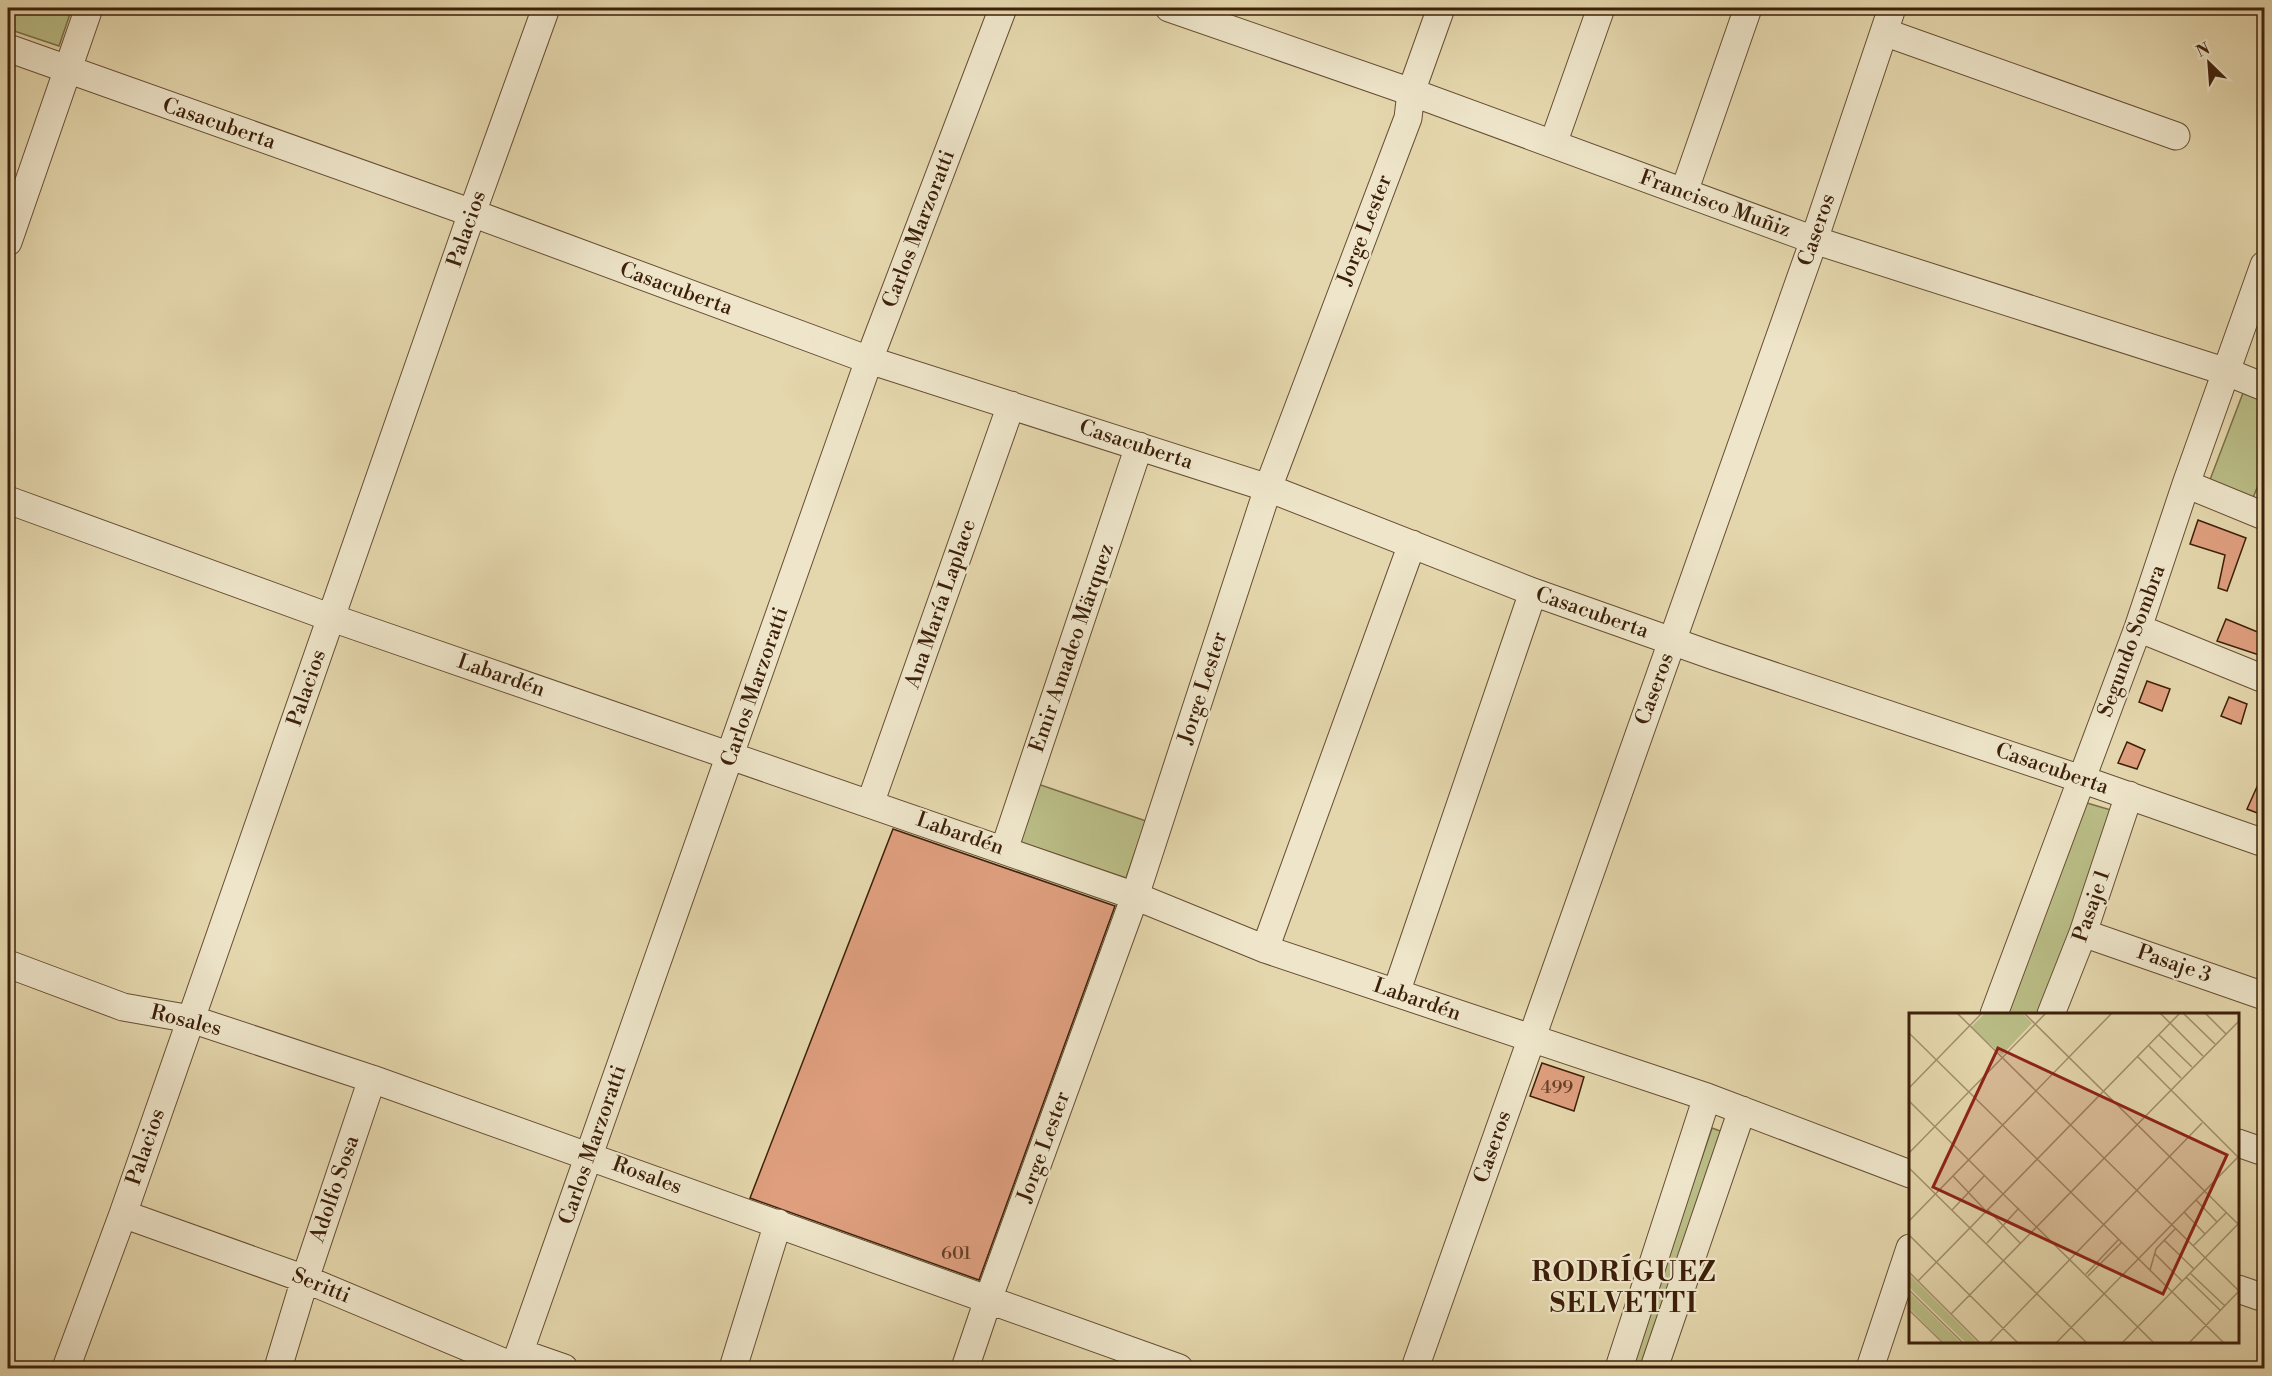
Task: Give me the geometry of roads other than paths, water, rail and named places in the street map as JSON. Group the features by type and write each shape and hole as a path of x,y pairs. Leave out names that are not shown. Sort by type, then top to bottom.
{"street":[{"path":"8,242 89,8"},
{"name":"Palacios","path":"66,1368 123,1214 472,213 546,8"},
{"name":"Carlos Marzoratti","path":"517,1363 869,360 1003,8"},
{"name":"Francisco Muñiz","path":"1169,8 1411,92 1814,240 2227,372 2265,387"},
{"name":"Jorge Lester","path":"965,1368 1135,896 1268,488 1408,118 1411,92 1441,8"},
{"path":"1553,144 1602,8"},
{"path":"1684,192 1748,8"},
{"path":"1888,20 2176,136"},
{"name":"Caseros","path":"1415,1368 1814,240 1888,20"},
{"name":"Casacuberta","path":"8,48 472,213 869,360 1268,488 1533,592 1672,641 2082,778 2265,843"},
{"name":"Segundo Sombra","path":"1994,1013 2138,628 2186,484 2265,265"},
{"name":"Ana María Laplace","path":"870,804 1011,405"},
{"name":"Emir Amadeo Märquez","path":"1004,850 1139,446"},
{"path":"2186,484 2265,516"},
{"name":"Labardén","path":"8,500 332,618 1135,896 1265,949 1707,1097 1909,1173"},
{"path":"1265,949 1412,544"},
{"path":"1396,993 1533,592"},
{"path":"2138,628 2265,679"},
{"name":"Pasaje 1","path":"2051,1013 2083,933 2129,795"},
{"name":"Pasaje 3","path":"2083,933 2265,996"},
{"name":"Rosales","path":"8,964 123,1007 191,1019 372,1079 1179,1368"},
{"name":"Adolfo Sosa","path":"278,1368 305,1279 372,1079"},
{"path":"1619,1368 1707,1097"},
{"path":"1654,1368 1742,1110"},
{"path":"2239,1143 2265,1152"},
{"name":"Seritti","path":"123,1214 305,1279 517,1363 564,1368"},
{"path":"733,1368 778,1223"},
{"path":"1870,1368 1909,1254"},
{"path":"2239,1289 2265,1298"}],"district":[{"name":"RODRÍGUEZ SELVETTI","path":"1624,1288"}]}
